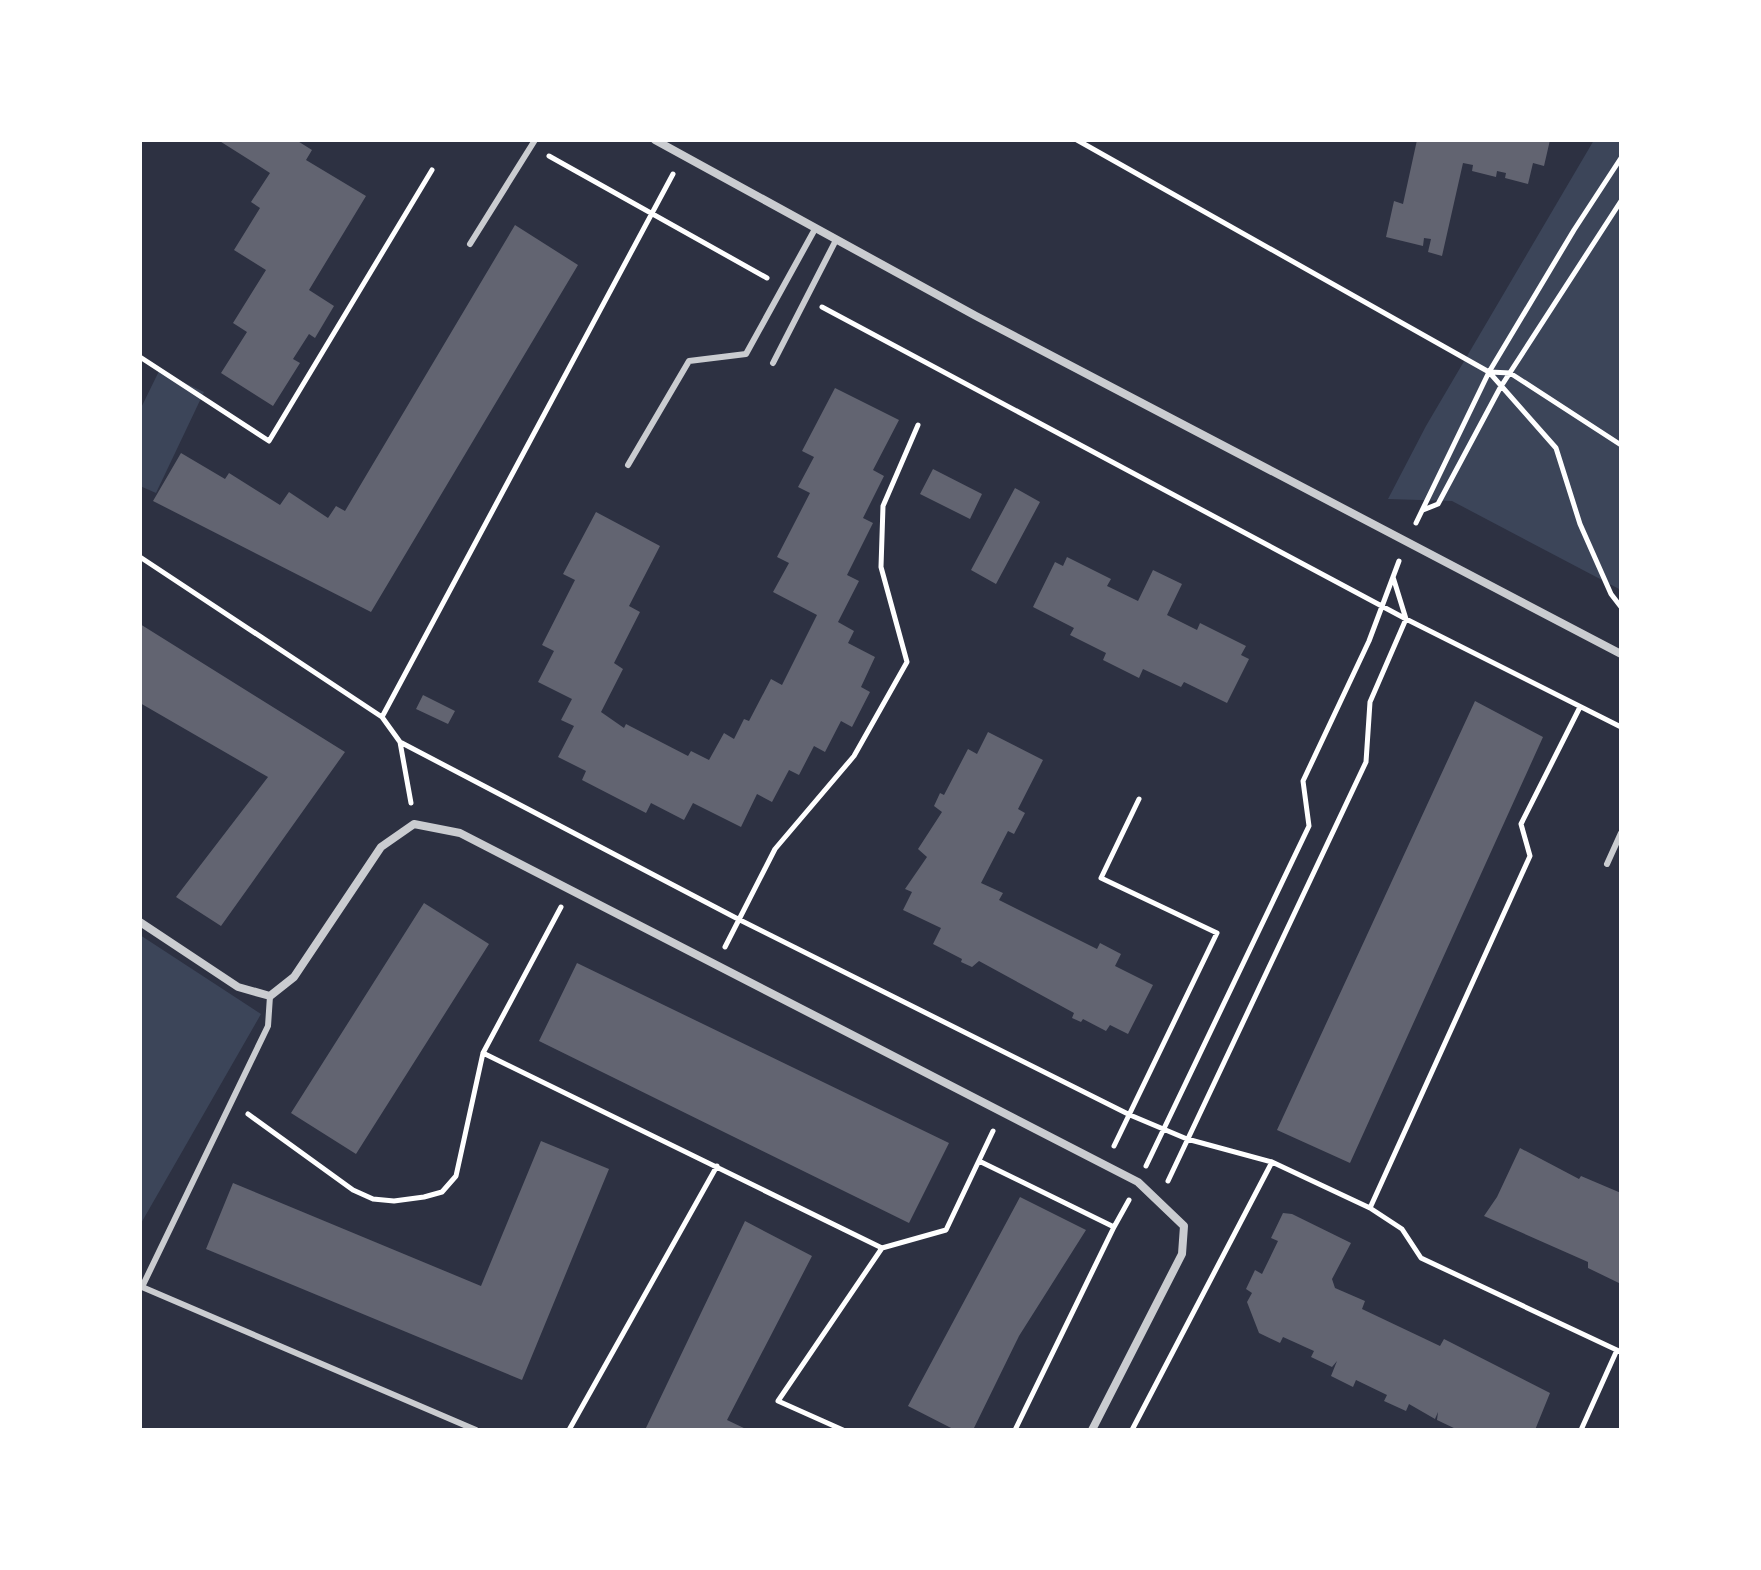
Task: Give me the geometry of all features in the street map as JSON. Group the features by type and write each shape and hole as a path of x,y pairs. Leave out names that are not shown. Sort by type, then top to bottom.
{"street":[{"path":"655,140 815,229 1405,544 1621,654"},
{"path":"140,922 238,987 270,996 294,977 381,847 414,824 460,833 1105,1164 1138,1182 1160,1199 1184,1226 1182,1254 1096,1429"}],"lane":[{"path":"470,244 534,143"},
{"path":"628,465 689,361 746,354 815,229"},
{"path":"773,363 836,240"},
{"path":"1607,864 1621,833"},
{"path":"270,996 268,1026 142,1287 476,1430"}],"path":[{"path":"1077,140 1489,372 1556,448 1580,524 1611,594 1621,607"},
{"path":"534,143 652,215 784,288"},
{"path":"382,717 683,156"},
{"path":"1621,158 1489,372 1422,511 1438,504 1500,388 1621,201"},
{"path":"140,357 269,441 432,170"},
{"path":"805,299 1406,619 1621,727"},
{"path":"1489,372 1510,373 1621,445"},
{"path":"716,964 775,849 854,756 907,662 881,567 883,506 918,425"},
{"path":"140,557 382,717 400,742 414,824"},
{"path":"1160,1199 1366,762 1370,702 1406,619 1393,576 1369,641 1303,781 1309,826 1163,1129"},
{"path":"1370,1208 1530,856 1521,824 1580,707"},
{"path":"400,742 738,919 1130,1115 1187,1139 1272,1162 1370,1208 1402,1229 1421,1258 1619,1351 1581,1430"},
{"path":"1105,1164 1217,933 1101,878 1139,799"},
{"path":"231,1102 353,1190 373,1199 394,1201 442,1192 456,1176 483,1053 569,891"},
{"path":"483,1053 882,1248"},
{"path":"843,1430 778,1401 882,1248 946,1230 1003,1112"},
{"path":"979,1161 1114,1227 1015,1430"},
{"path":"1132,1430 1272,1162"},
{"path":"569,1430 717,1166"}],"shaded area":[{"path":"1594,140 1621,140 1621,590 1452,501 1388,499 1426,426"},
{"path":"159,371 204,392 156,493 140,486 140,410"},
{"path":"140,935 261,1014 140,1225"}],"building":[{"path":"218,140 296,140 312,150 306,160 366,196 309,290 334,306 315,338 309,334 293,359 300,363 273,406 221,373 247,332 233,323 266,270 234,250 260,208 251,202 270,173"},
{"path":"1417,140 1550,140 1544,166 1533,163 1528,184 1505,178 1506,173 1497,171 1496,177 1472,171 1473,165 1463,163 1442,256 1428,252 1431,239 1424,238 1423,246 1386,237 1394,201 1403,204"},
{"path":"515,225 578,265 371,612 153,501 181,453 225,479 229,473 280,505 289,492 328,518 336,506 345,511"},
{"path":"835,388 899,420 873,470 884,476 863,518 873,523 847,575 859,581 838,622 854,631 848,643 875,657 861,687 870,692 852,727 841,721 825,752 814,746 799,775 789,770 772,802 757,794 741,827 693,803 684,820 651,803 646,813 582,780 586,771 558,757 574,726 561,720 572,699 538,682 554,651 542,645 575,580 563,574 596,512 660,546 629,606 640,612 614,663 623,669 601,712 624,728 626,724 688,756 691,751 709,760 724,733 734,739 744,719 749,721 771,679 782,685 817,615 773,592 789,563 777,557 810,493 798,487 814,457 802,451"},
{"path":"933,469 982,494 970,519 920,494"},
{"path":"1015,488 1040,502 996,584 971,570"},
{"path":"1067,557 1111,579 1107,586 1138,601 1153,570 1182,584 1167,615 1197,630 1200,623 1246,646 1241,655 1249,659 1227,703 1184,682 1181,687 1143,669 1139,678 1103,660 1106,653 1070,635 1074,628 1033,607 1055,562 1063,566"},
{"path":"140,624 345,752 221,926 176,897 268,777 140,703"},
{"path":"423,695 455,711 448,724 416,709"},
{"path":"1475,701 1543,737 1350,1163 1277,1130"},
{"path":"988,732 1043,760 1018,809 1025,813 1014,834 1008,831 981,883 1003,893 999,900 1097,949 1100,943 1121,954 1115,966 1153,985 1128,1034 1110,1025 1106,1031 1083,1019 1081,1022 1072,1018 1074,1013 979,961 972,967 961,962 962,959 933,944 941,928 903,910 912,892 905,889 927,857 918,849 942,812 934,806 940,793 944,795 968,749 977,754"},
{"path":"424,903 489,944 356,1154 291,1113"},
{"path":"577,963 949,1143 909,1223 539,1041"},
{"path":"541,1141 609,1169 522,1380 206,1249 233,1183 481,1286"},
{"path":"1520,1148 1579,1179 1581,1176 1621,1193 1621,1284 1588,1268 1588,1262 1484,1216 1497,1197"},
{"path":"1020,1197 1086,1230 1019,1336 973,1430 955,1430 908,1406"},
{"path":"1283,1213 1292,1214 1351,1243 1332,1279 1335,1288 1365,1301 1362,1309 1440,1346 1444,1339 1550,1393 1535,1430 1458,1430 1437,1420 1438,1412 1435,1419 1409,1404 1406,1411 1384,1401 1387,1395 1356,1380 1353,1387 1331,1376 1337,1361 1332,1367 1311,1357 1314,1351 1283,1337 1280,1343 1259,1333 1247,1302 1252,1293 1246,1289 1255,1270 1262,1274 1278,1241 1271,1238"},
{"path":"745,1221 812,1256 727,1420 748,1430 645,1430"}]}
